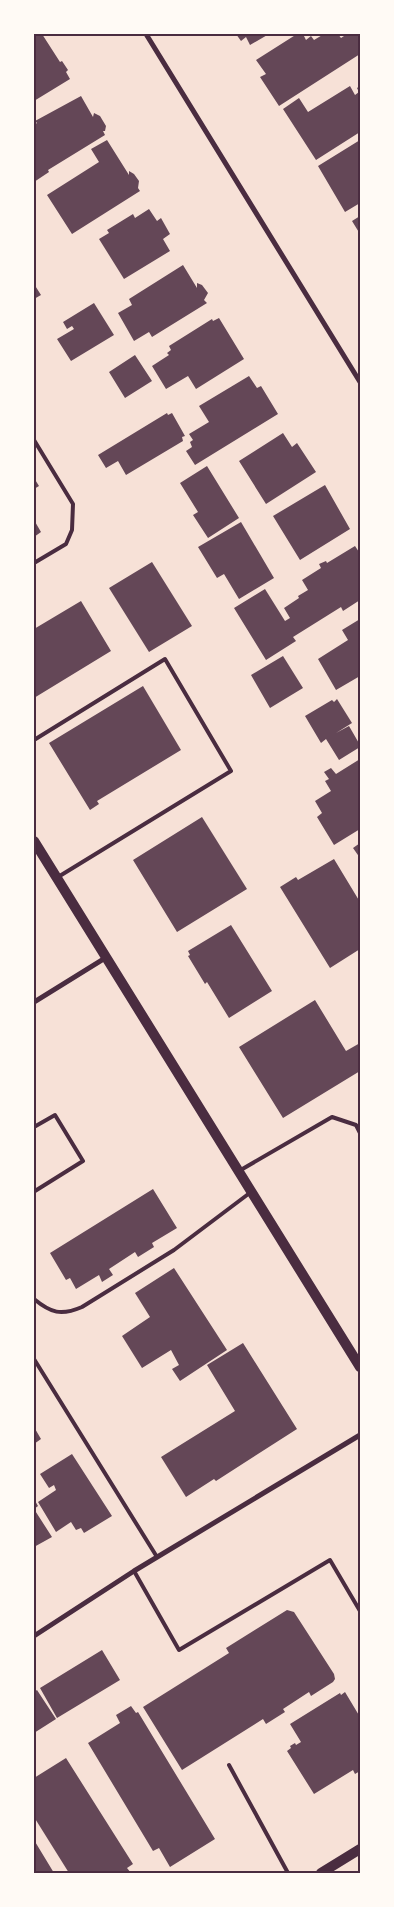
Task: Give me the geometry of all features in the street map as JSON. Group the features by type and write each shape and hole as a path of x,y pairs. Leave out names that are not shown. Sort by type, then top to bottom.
{"main road":[{"path":"34,841 360,1367"},
{"path":"321,1873 360,1849"}],"street":[{"path":"146,34 360,382"},
{"path":"34,1002 105,958"},
{"path":"34,1636 134,1571 360,1435"}],"lane":[{"path":"34,440 73,504 72,530 66,544 34,563"},
{"path":"34,740 164,659 231,771 56,878"},
{"path":"34,1128 55,1115 83,1161 35,1191 34,1188"},
{"path":"239,1171 332,1117 356,1125 360,1133"},
{"path":"34,1299 44,1308 57,1313 70,1312 82,1307 174,1250 251,1192"},
{"path":"34,1358 157,1557"},
{"path":"134,1571 179,1650 330,1560 360,1611"},
{"path":"229,1765 288,1873"}],"building":[{"path":"34,34 42,34 60,62 62,61 68,70 66,72 70,79 34,101"},
{"path":"236,34 269,34 250,45 246,37 241,41"},
{"path":"297,34 303,34 306,40 311,36 314,40 324,34 338,34 341,38 347,34 360,34 360,54 279,106 260,77 266,74 256,60"},
{"path":"350,86 355,95 359,92 357,88 360,86 360,132 316,160 283,109 299,98 308,112"},
{"path":"81,96 93,117 94,113 100,116 106,126 105,131 103,131 105,135 48,170 49,172 34,182 34,125 37,123 35,121"},
{"path":"107,140 129,175 129,171 139,181 138,188 140,191 72,234 47,195 99,162 91,149"},
{"path":"360,140 360,203 345,212 318,166"},
{"path":"149,209 157,221 161,218 170,234 163,239 170,251 124,279 99,239 109,233 107,230 133,214 135,218"},
{"path":"360,216 360,234 352,221"},
{"path":"183,265 197,288 197,283 202,285 208,293 204,300 207,303 152,337 149,332 134,341 118,313 132,305 129,299"},
{"path":"34,284 41,295 34,299"},
{"path":"94,303 114,335 71,361 57,339 74,329 72,326 67,329 63,322"},
{"path":"219,318 244,359 196,389 188,376 166,389 152,366 169,355 167,353 171,350 169,346 212,319 213,321"},
{"path":"135,355 152,381 125,398 109,372"},
{"path":"249,376 257,388 261,386 278,414 195,465 186,451 192,447 190,442 193,440 189,434 209,422 199,406"},
{"path":"167,413 168,415 172,413 185,436 182,437 183,441 126,475 118,461 106,468 98,455"},
{"path":"283,433 292,447 297,443 316,472 266,504 239,461"},
{"path":"207,466 239,518 208,538 193,515 198,512 180,483"},
{"path":"34,478 39,486 34,489"},
{"path":"325,485 350,529 300,560 273,516"},
{"path":"34,520 41,532 34,537"},
{"path":"241,522 274,578 239,599 224,574 217,578 198,547"},
{"path":"355,546 360,551 360,600 343,611 341,607 293,637 296,641 266,660 234,608 265,589 285,621 290,618 284,608 308,590 302,580 321,568 319,564 326,561 327,563"},
{"path":"152,562 192,626 149,652 109,588"},
{"path":"81,601 111,651 34,698 34,629"},
{"path":"360,619 360,676 336,690 318,659 348,640 342,630"},
{"path":"283,656 303,688 270,708 251,675"},
{"path":"143,686 181,750 97,801 99,804 90,810 49,743"},
{"path":"337,699 352,723 336,733 349,726 360,745 360,747 339,760 326,739 321,743 305,716"},
{"path":"360,759 360,829 334,845 317,817 322,813 315,801 331,791 325,781 329,779 324,772 331,768 336,774"},
{"path":"202,817 247,889 177,932 133,860"},
{"path":"360,843 360,858 353,848"},
{"path":"334,859 360,902 360,949 330,968 280,887 296,877 298,880"},
{"path":"231,925 272,991 229,1018 207,982 205,984 188,956 190,955 188,951"},
{"path":"315,1000 346,1051 360,1043 360,1071 283,1118 239,1047"},
{"path":"153,1189 177,1228 152,1243 154,1247 138,1257 135,1252 109,1269 113,1275 102,1282 99,1275 76,1289 70,1278 66,1280 50,1253"},
{"path":"174,1268 227,1350 180,1381 172,1369 179,1365 171,1350 142,1368 122,1336 150,1317 135,1293"},
{"path":"243,1343 297,1429 216,1481 214,1479 186,1497 161,1457 235,1411 207,1365"},
{"path":"34,1427 41,1439 34,1444"},
{"path":"72,1454 112,1516 84,1533 81,1528 76,1530 71,1522 56,1532 38,1502 56,1490 54,1485 49,1488 40,1474"},
{"path":"34,1499 38,1506 34,1509"},
{"path":"34,1509 52,1537 34,1547"},
{"path":"287,1610 294,1612 334,1674 335,1679 311,1696 309,1692 283,1709 285,1712 266,1724 263,1719 182,1770 143,1707 229,1653 226,1648"},
{"path":"102,1650 120,1680 57,1718 40,1688"},
{"path":"37,1690 56,1719 34,1733 34,1692"},
{"path":"345,1692 360,1717 360,1771 355,1774 353,1770 314,1794 287,1751 291,1748 290,1746 301,1742 290,1724 340,1693 341,1695"},
{"path":"131,1706 136,1713 138,1712 215,1839 170,1867 159,1848 153,1851 88,1743 120,1723 116,1715"},
{"path":"66,1758 133,1864 127,1868 131,1873 69,1873 34,1817 34,1778"},
{"path":"34,1840 54,1873 34,1873"}]}
